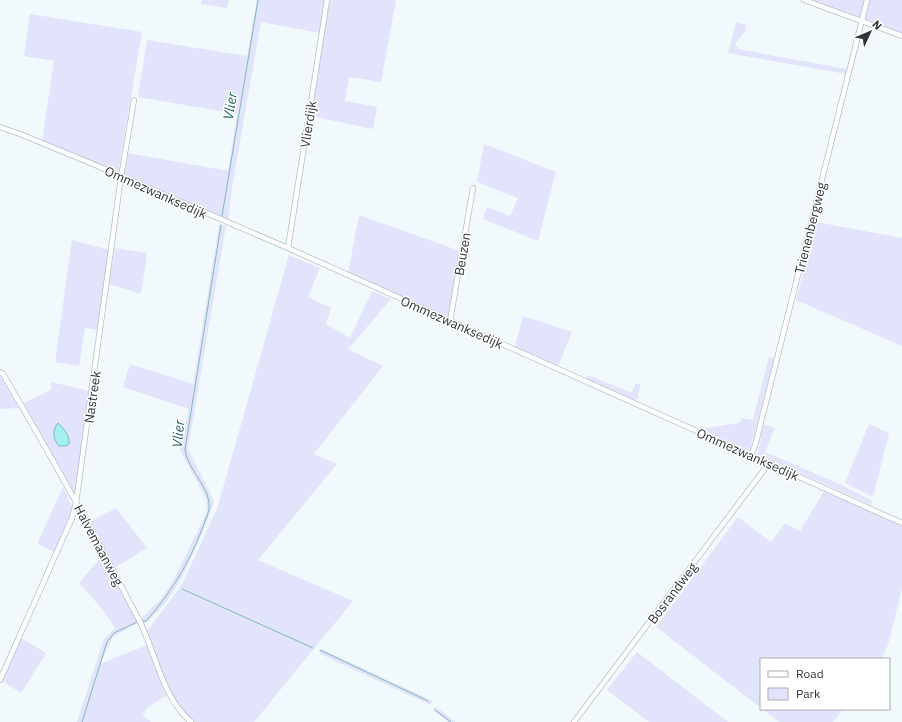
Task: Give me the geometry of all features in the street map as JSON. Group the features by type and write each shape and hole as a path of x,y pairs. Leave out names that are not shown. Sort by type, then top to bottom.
{"street":[{"name":"Vlierdijk","path":"288,248 327,0"},
{"path":"804,0 902,36"},
{"name":"Trienenbergweg","path":"751,455 755,446 867,0"},
{"name":"Nastreek","path":"0,680 72,518 76,503 121,177 134,100"},
{"name":"Ommezwanksedijk","path":"0,128 47,145 288,248 902,522"},
{"name":"Beuzen","path":"450,320 473,188"},
{"name":"Halvemaanweg","path":"0,372 7,380 144,628 169,694 176,708 191,722"},
{"name":"Bosrandweg","path":"574,722 769,463"}],"green space":[{"path":"202,0 229,0 227,8 201,4"},
{"path":"257,0 325,0 320,33 261,22 232,188 228,221 124,176 128,153 228,171 237,114 138,97 147,40 247,56"},
{"path":"330,0 396,0 381,82 349,77 345,101 377,107 373,129 311,116"},
{"path":"806,0 866,0 862,18 860,17 859,20"},
{"path":"869,0 902,0 902,35 864,22"},
{"path":"30,14 142,32 118,173 42,141 54,61 24,56"},
{"path":"736,22 747,25 745,32 735,44 738,49 847,69 846,74 728,53"},
{"path":"484,144 556,172 538,241 483,219 487,207 510,216 518,198 477,182"},
{"path":"359,215 460,251 449,317 348,273"},
{"path":"816,222 902,238 902,346 796,300"},
{"path":"219,225 226,226 188,449 214,501 192,557 176,587 167,601 144,624 141,619 161,599 173,581 207,512 206,499 180,450 189,409 123,387 130,364 193,384"},
{"path":"72,240 109,250 98,330 85,328 79,366 55,362"},
{"path":"115,248 147,253 141,294 109,284"},
{"path":"289,255 320,268 308,297 331,308 326,324 350,338 372,291 391,299 348,349 383,366 314,454 337,464 258,560 353,601 254,722 193,722 170,697 147,631 181,586 217,509"},
{"path":"523,316 572,332 558,366 515,347"},
{"path":"769,357 774,358 750,451 700,429 739,423 742,418 753,420"},
{"path":"588,375 632,393 635,384 641,384 637,399 635,400 586,379"},
{"path":"0,376 19,408 0,409"},
{"path":"51,382 90,391 75,495 40,437 24,403 51,390"},
{"path":"764,424 775,428 765,452 842,485 872,501 871,505 757,454"},
{"path":"869,424 889,433 873,497 845,483"},
{"path":"63,487 73,508 54,552 40,545 38,542"},
{"path":"824,491 902,526 902,589 888,645 882,658 760,658 760,707 656,627 738,517 771,542 785,523 800,531"},
{"path":"116,508 147,548 115,568 88,523"},
{"path":"101,557 138,623 113,637 100,664 147,645 166,696 148,707 142,715 151,722 77,722 104,639 115,628 103,610 79,583"},
{"path":"21,638 46,653 21,693 2,681"},
{"path":"321,649 433,701 430,705 333,660 319,653"},
{"path":"637,652 728,722 649,722 607,690"},
{"path":"436,706 456,722 448,722 433,710"},
{"path":"763,710 842,710 833,722 779,722"}],"water":[{"path":"58,423 68,435 69,444 66,446 59,446 55,441 54,431"}],"waterway":[{"name":"Vlier","path":"222,216 258,0"},
{"name":"Vlier","path":"142,621 146,621 175,583 198,540 209,510 207,494 190,464 185,449 221,225"},
{"path":"182,589 313,648"},
{"name":"Vlier","path":"82,722 107,642 114,633 137,622"},
{"path":"320,650 428,701"},
{"path":"435,710 451,722"}]}
